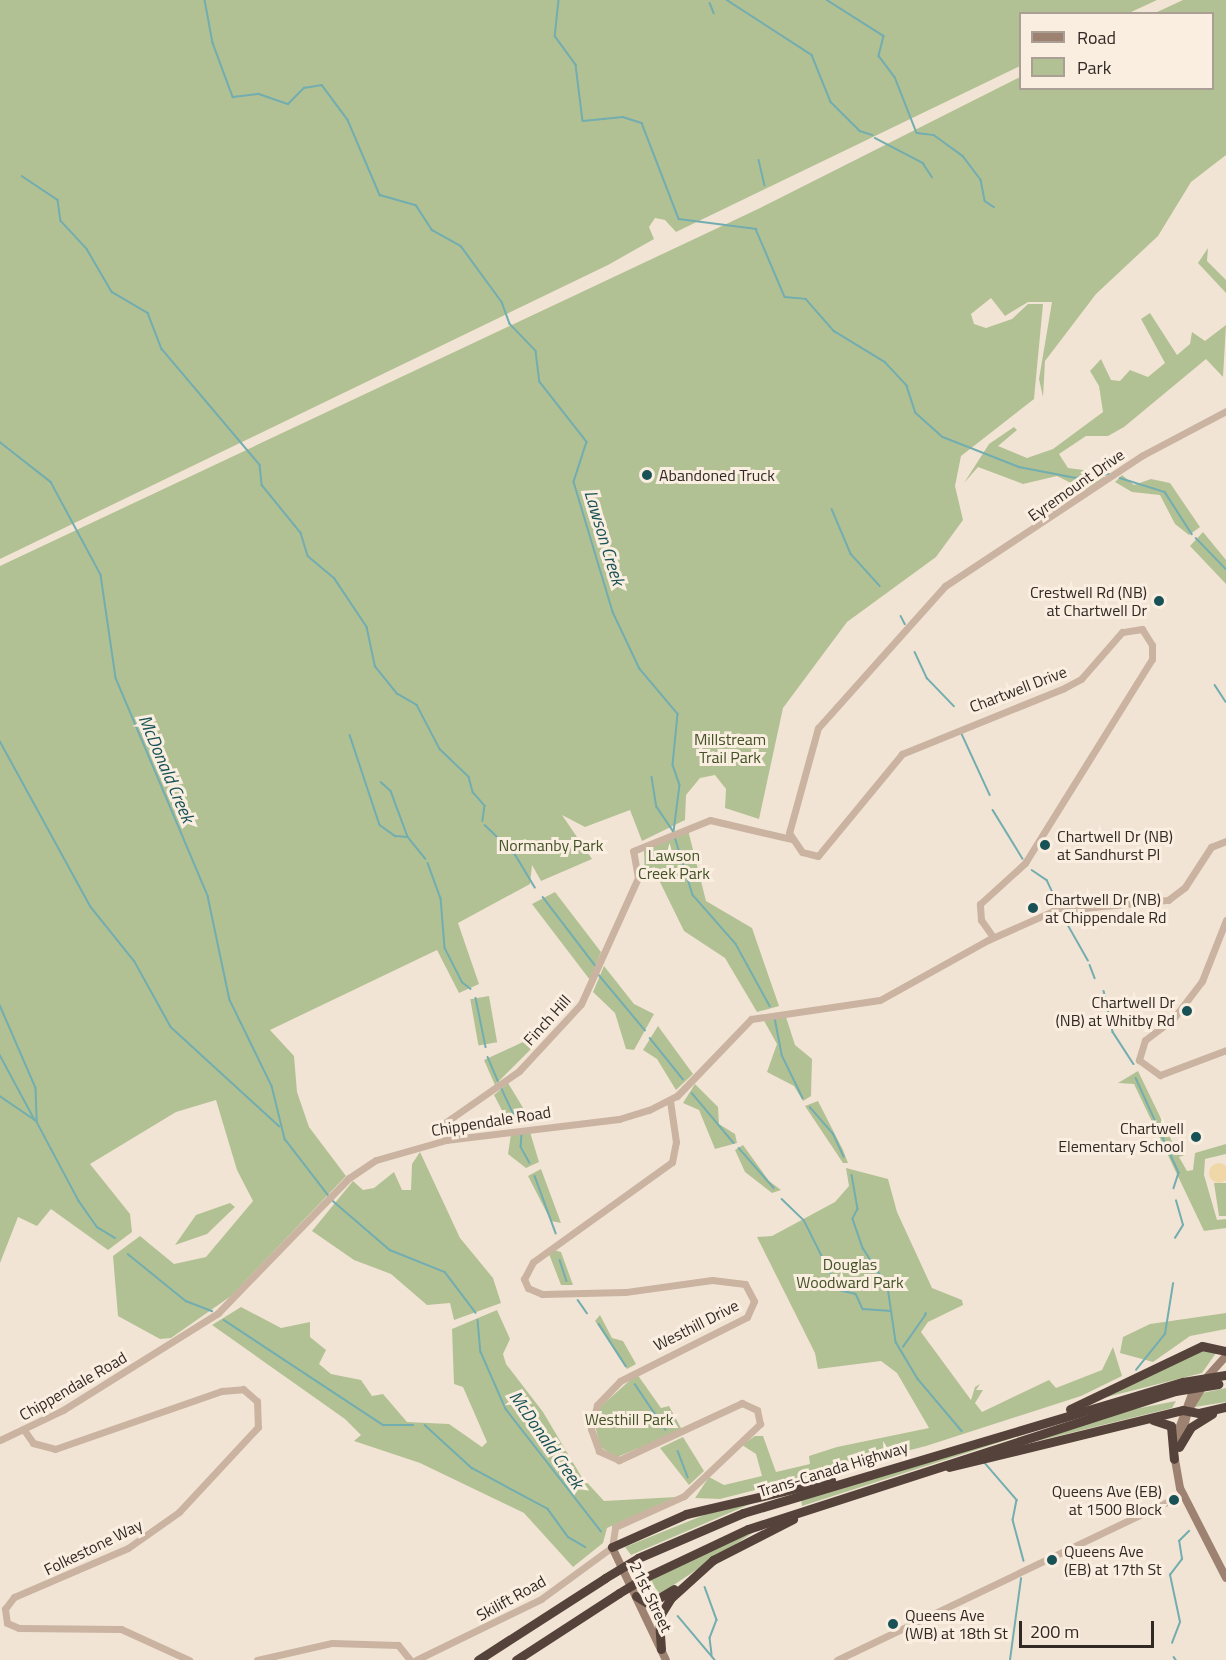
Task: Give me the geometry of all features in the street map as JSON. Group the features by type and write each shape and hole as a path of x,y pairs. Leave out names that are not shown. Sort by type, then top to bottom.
{"highway":[{"path":"1000,1434 1060,1413 1202,1346 1218,1345 1226,1351"},
{"name":"Trans-Canada Highway","path":"478,1660 638,1558 742,1513 1000,1434 1183,1382 1224,1379"},
{"name":"Trans-Canada Highway","path":"516,1660 642,1579 732,1535 1175,1391 1224,1379"},
{"path":"880,1485 1185,1410 1225,1407"},
{"path":"1179,1446 1191,1427 1225,1407"},
{"path":"1112,1428 1166,1421 1172,1430 1174,1459"},
{"path":"612,1547 702,1509 918,1459"},
{"path":"636,1596 654,1603 713,1560 825,1504"},
{"path":"661,1649 661,1611 713,1560"}],"main road":[{"path":"1226,1357 1185,1410 1174,1459 1183,1494 1226,1578"},
{"path":"1174,1459 1179,1446 1185,1410"},
{"name":"21st Street","path":"612,1547 666,1660"}],"street":[{"name":"Eyremount Drive","path":"791,839 818,728 945,586 1143,455 1226,411"},
{"name":"Chartwell Drive","path":"791,839 802,852 818,856 902,754 1062,689 1081,679 1122,632 1142,629 1152,645 1152,659 1025,863 980,904 981,921 993,937"},
{"name":"Finch Hill","path":"446,1140 446,1122 519,1071 581,1004 639,878 633,851 710,820 732,822 791,839"},
{"path":"993,937 1053,911 1168,900 1185,887 1211,847 1226,841"},
{"path":"1226,920 1202,981 1173,1019 1146,1040 1139,1060 1160,1075 1226,1050"},
{"name":"Chippendale Road","path":"0,1440 24,1430 219,1313 308,1224 349,1178 376,1160 446,1140 619,1119 670,1101 751,1019 880,1000 993,937"},
{"name":"Westhill Drive","path":"612,1547 615,1527 684,1496 760,1421 755,1407 742,1403 632,1457 606,1457 591,1429 602,1397 627,1376 747,1317 753,1294 745,1284 728,1280 625,1292 542,1294 528,1288 524,1279 533,1262 672,1162 676,1142 670,1101"},
{"name":"Folkestone Way","path":"24,1430 33,1443 55,1449 222,1391 243,1389 257,1401 258,1426 179,1512 128,1548 14,1597 4,1609 7,1623 19,1629 121,1629 189,1660"},
{"path":"837,1660 1183,1494"},
{"name":"Skilift Road","path":"416,1660 530,1606 612,1547"},
{"path":"257,1660 332,1643 398,1645 410,1660"}],"green space":[{"path":"0,0 1157,0 1131,12 1019,12 1019,66 676,232 665,220 655,218 649,227 654,239 608,265 0,559"},
{"path":"1183,0 1226,0 1226,155 1191,182 1158,236 1096,294 1045,361 1043,397 1039,379 1052,302 1028,302 1005,316 991,298 971,314 974,324 986,328 1012,319 1028,304 1043,304 1034,399 961,456 955,486 963,520 936,557 847,622 783,708 759,819 725,808 726,789 715,775 700,778 686,795 685,820 642,841 630,810 585,827 562,815 592,859 541,881 532,865 530,884 458,923 479,984 459,993 437,950 270,1030 294,1056 297,1092 309,1127 346,1176 231,1296 171,1338 160,1339 118,1316 113,1256 140,1236 174,1264 206,1257 253,1201 237,1170 216,1100 176,1112 90,1164 130,1214 132,1232 108,1250 51,1209 37,1226 18,1217 0,1263 0,566 758,209 1019,78 1019,90 1214,90 1214,12 1157,12"},
{"path":"1208,248 1207,261 1226,280 1226,293 1198,263"},
{"path":"1150,313 1177,355 1190,344 1192,332 1205,341 1226,325 1223,377 1206,359 1124,427 1108,436 1086,436 1059,454 1068,468 1099,472 1105,478 1085,490 1057,476 1023,484 978,467 964,483 989,444 1014,427 1017,430 998,446 1027,458 1053,449 1103,412 1099,386 1090,371 1101,359 1111,380 1120,381 1130,370 1148,377 1165,363 1141,319"},
{"path":"1122,475 1134,485 1151,479 1170,483 1200,527 1189,535 1175,524 1160,495 1132,492 1115,482"},
{"path":"1203,532 1226,560 1226,584 1190,546"},
{"name":"Lawson Creek Park","path":"688,830 706,901 752,928 779,1006 757,1012 725,958 684,931 658,878 645,878 644,851"},
{"path":"555,892 601,952 590,980 532,904"},
{"path":"604,966 634,1004 654,1014 634,1050 626,1049 615,1013 593,992"},
{"path":"489,996 497,1042 478,1046 470,999"},
{"path":"786,1017 795,1045 812,1059 811,1096 803,1101 794,1086 767,1072 777,1044 763,1019"},
{"path":"658,1026 693,1074 676,1090 657,1059 643,1050"},
{"path":"523,1042 531,1049 495,1085 484,1060"},
{"path":"1138,1071 1175,1148 1184,1147 1185,1155 1179,1157 1187,1171 1193,1170 1195,1153 1226,1144 1226,1154 1205,1159 1204,1175 1217,1220 1226,1219 1226,1228 1204,1231 1134,1084 1118,1083"},
{"path":"508,1083 525,1111 527,1122 509,1124 494,1095"},
{"path":"695,1084 718,1107 719,1124 735,1134 737,1143 715,1149 699,1110 683,1103"},
{"path":"818,1101 848,1163 843,1163 805,1106"},
{"path":"530,1132 539,1162 526,1168 508,1154 511,1134"},
{"path":"743,1145 769,1181 781,1190 772,1193 745,1172 735,1150"},
{"path":"420,1152 460,1238 493,1278 501,1303 454,1320 450,1303 427,1305 391,1274 354,1260 312,1231 353,1181 363,1190 374,1188 394,1172 402,1190 411,1190 412,1164"},
{"name":"Douglas Woodward Park","path":"846,1168 888,1179 897,1212 932,1288 962,1300 963,1305 928,1322 921,1332 971,1400 975,1387 980,1384 976,1390 983,1390 975,1403 982,1412 1049,1380 1056,1388 1102,1370 1113,1347 1122,1376 1081,1396 926,1446 720,1499 695,1498 709,1477 724,1485 762,1476 756,1454 742,1445 755,1436 763,1436 776,1472 810,1464 809,1456 837,1447 929,1428 897,1373 881,1361 818,1369 815,1353 757,1237 772,1236 835,1202 849,1186"},
{"path":"541,1169 561,1223 551,1221 528,1176"},
{"path":"1214,1183 1226,1183 1226,1216 1219,1216"},
{"path":"230,1203 235,1207 207,1234 175,1245 196,1215"},
{"path":"554,1250 561,1252 573,1285 561,1285 549,1254"},
{"path":"241,1307 281,1328 310,1322 310,1337 326,1350 319,1364 331,1374 361,1380 372,1396 383,1394 407,1422 449,1424 482,1447 487,1442 463,1387 454,1384 452,1329 497,1310 510,1339 503,1354 506,1364 543,1412 581,1476 604,1501 676,1497 607,1528 603,1543 573,1567 524,1513 420,1463 354,1441 361,1435 345,1419 212,1325"},
{"path":"1226,1313 1226,1329 1190,1336 1153,1362 1120,1353 1123,1337 1150,1324"},
{"path":"600,1315 612,1338 623,1341 636,1364 627,1369 595,1321"},
{"path":"1199,1349 1216,1353 1202,1373 1095,1400"},
{"name":"Westhill Park","path":"637,1374 661,1408 669,1406 682,1430 617,1457 600,1447 595,1425 600,1407"},
{"path":"1226,1388 1226,1402 1195,1407 1202,1393"},
{"path":"1176,1401 1172,1408 1001,1450 1114,1413"},
{"path":"1065,1420 1013,1438 802,1506 801,1497"},
{"path":"683,1437 704,1471 689,1485 660,1448"},
{"path":"762,1499 631,1555 625,1547 714,1511"},
{"path":"760,1528 660,1594 650,1581 692,1557"}],"sand":[{"path":"1219,1163 1226,1166 1226,1180 1219,1183 1212,1180 1209,1173 1212,1166"}],"waterway":[{"name":"Lawson Creek","path":"205,0 213,43 233,97 259,94 288,104 304,88 322,85 348,120 380,195 416,205 432,230 461,246 502,302 510,324 536,351 540,382 587,442 574,482 613,612 640,669 678,714 673,765 680,785 674,832"},
{"path":"559,0 555,36 576,65 583,121 623,117 642,123 679,219 756,229 785,297 806,299 834,331 885,362 907,386 916,413 943,437 1019,467 1076,478 1109,474"},
{"path":"727,0 812,55 831,102 860,131 872,135"},
{"path":"827,0 884,36 879,56 895,77 917,133 934,135 963,156 981,180 985,201 994,207"},
{"path":"710,3 714,13"},
{"path":"875,138 923,163 932,177"},
{"path":"759,160 765,185"},
{"path":"22,176 58,200 61,221 87,249 112,292 148,313 162,349 260,465 262,485 301,533 308,556 335,579 367,627 375,666 398,694 417,705 440,749 469,777 473,792 485,806 483,821"},
{"name":"McDonald Creek","path":"0,442 51,482 101,575 116,678 208,896 230,1000 272,1086 285,1139 329,1196"},
{"path":"1120,478 1165,492 1192,534"},
{"path":"832,509 851,554 880,586"},
{"path":"1196,538 1226,569"},
{"path":"901,616 905,624"},
{"path":"915,652 927,678 954,706"},
{"path":"1215,685 1226,702"},
{"path":"962,734 990,795"},
{"path":"350,735 380,825 395,836 408,837"},
{"name":"McDonald Creek","path":"0,741 91,907 135,962 171,1027 279,1126"},
{"path":"652,777 657,807 674,832"},
{"path":"381,782 391,791 408,837 426,859"},
{"path":"993,810 1023,859"},
{"path":"485,825 515,854 535,887"},
{"name":"Lawson Creek","path":"675,837 693,895 736,944 770,1006"},
{"path":"428,863 441,898 445,948 462,982 471,989"},
{"path":"1032,870 1047,880 1057,901"},
{"path":"543,897 595,965"},
{"path":"1063,916 1088,960"},
{"path":"1090,965 1095,978"},
{"path":"599,975 645,1030"},
{"path":"1104,991 1113,1032 1134,1064"},
{"path":"476,998 486,1047"},
{"path":"0,1005 36,1088 37,1122 79,1201 97,1227 115,1238"},
{"name":"Lawson Creek","path":"775,1018 782,1055 803,1098"},
{"path":"650,1038 683,1079"},
{"path":"0,1055 35,1120"},
{"path":"488,1057 498,1081"},
{"path":"1136,1078 1179,1173 1174,1188"},
{"path":"502,1089 518,1123"},
{"path":"692,1093 734,1143"},
{"path":"0,1096 35,1120"},
{"name":"Lawson Creek","path":"810,1107 833,1133 844,1157"},
{"path":"522,1134 521,1147 530,1163"},
{"path":"739,1148 774,1188"},
{"name":"Lawson Creek","path":"852,1175 858,1209 853,1219 863,1248 888,1287 896,1342 918,1379 962,1431"},
{"path":"535,1176 556,1233"},
{"path":"782,1199 804,1220 839,1290 856,1294 863,1309 891,1311"},
{"name":"McDonald Creek","path":"332,1200 390,1250 445,1272 476,1313"},
{"path":"1175,1238 1183,1225 1176,1201"},
{"path":"128,1254 186,1301 212,1311"},
{"path":"560,1260 567,1281"},
{"path":"1136,1370 1165,1334 1173,1284"},
{"path":"578,1300 587,1313"},
{"path":"903,1347 925,1315"},
{"path":"224,1320 383,1425 413,1425"},
{"name":"McDonald Creek","path":"478,1320 481,1352 506,1409 601,1531"},
{"path":"599,1324 626,1366"},
{"path":"635,1384 666,1430"},
{"path":"425,1425 472,1468 548,1509 568,1537 585,1547"},
{"path":"678,1451 688,1477"},
{"name":"Lawson Creek","path":"985,1463 1017,1500 1013,1520 1024,1561"},
{"path":"1172,1643 1180,1622 1170,1575 1182,1559 1179,1541 1189,1531"},
{"name":"Lawson Creek","path":"1010,1660 1021,1579"},
{"path":"705,1587 717,1620 710,1638 712,1655"},
{"name":"McDonald Creek","path":"678,1616 715,1660"}],"place":[{"name":"Abandoned Truck","path":"647,475"},
{"name":"Crestwell Rd (NB) at Chartwell Dr","path":"1159,601"},
{"name":"Chartwell Dr (NB) at Sandhurst Pl","path":"1045,845"},
{"name":"Chartwell Dr (NB) at Chippendale Rd","path":"1033,908"},
{"name":"Chartwell Dr (NB) at Whitby Rd","path":"1187,1011"},
{"name":"Chartwell Elementary School","path":"1196,1137"},
{"name":"Queens Ave (EB) at 1500 Block","path":"1174,1500"},
{"name":"Queens Ave (EB) at 17th St","path":"1052,1560"},
{"name":"Queens Ave (WB) at 18th St","path":"893,1624"}],"park label":[{"name":"Millstream Trail Park","path":"730,748"},
{"name":"Normanby Park","path":"551,845"}]}
